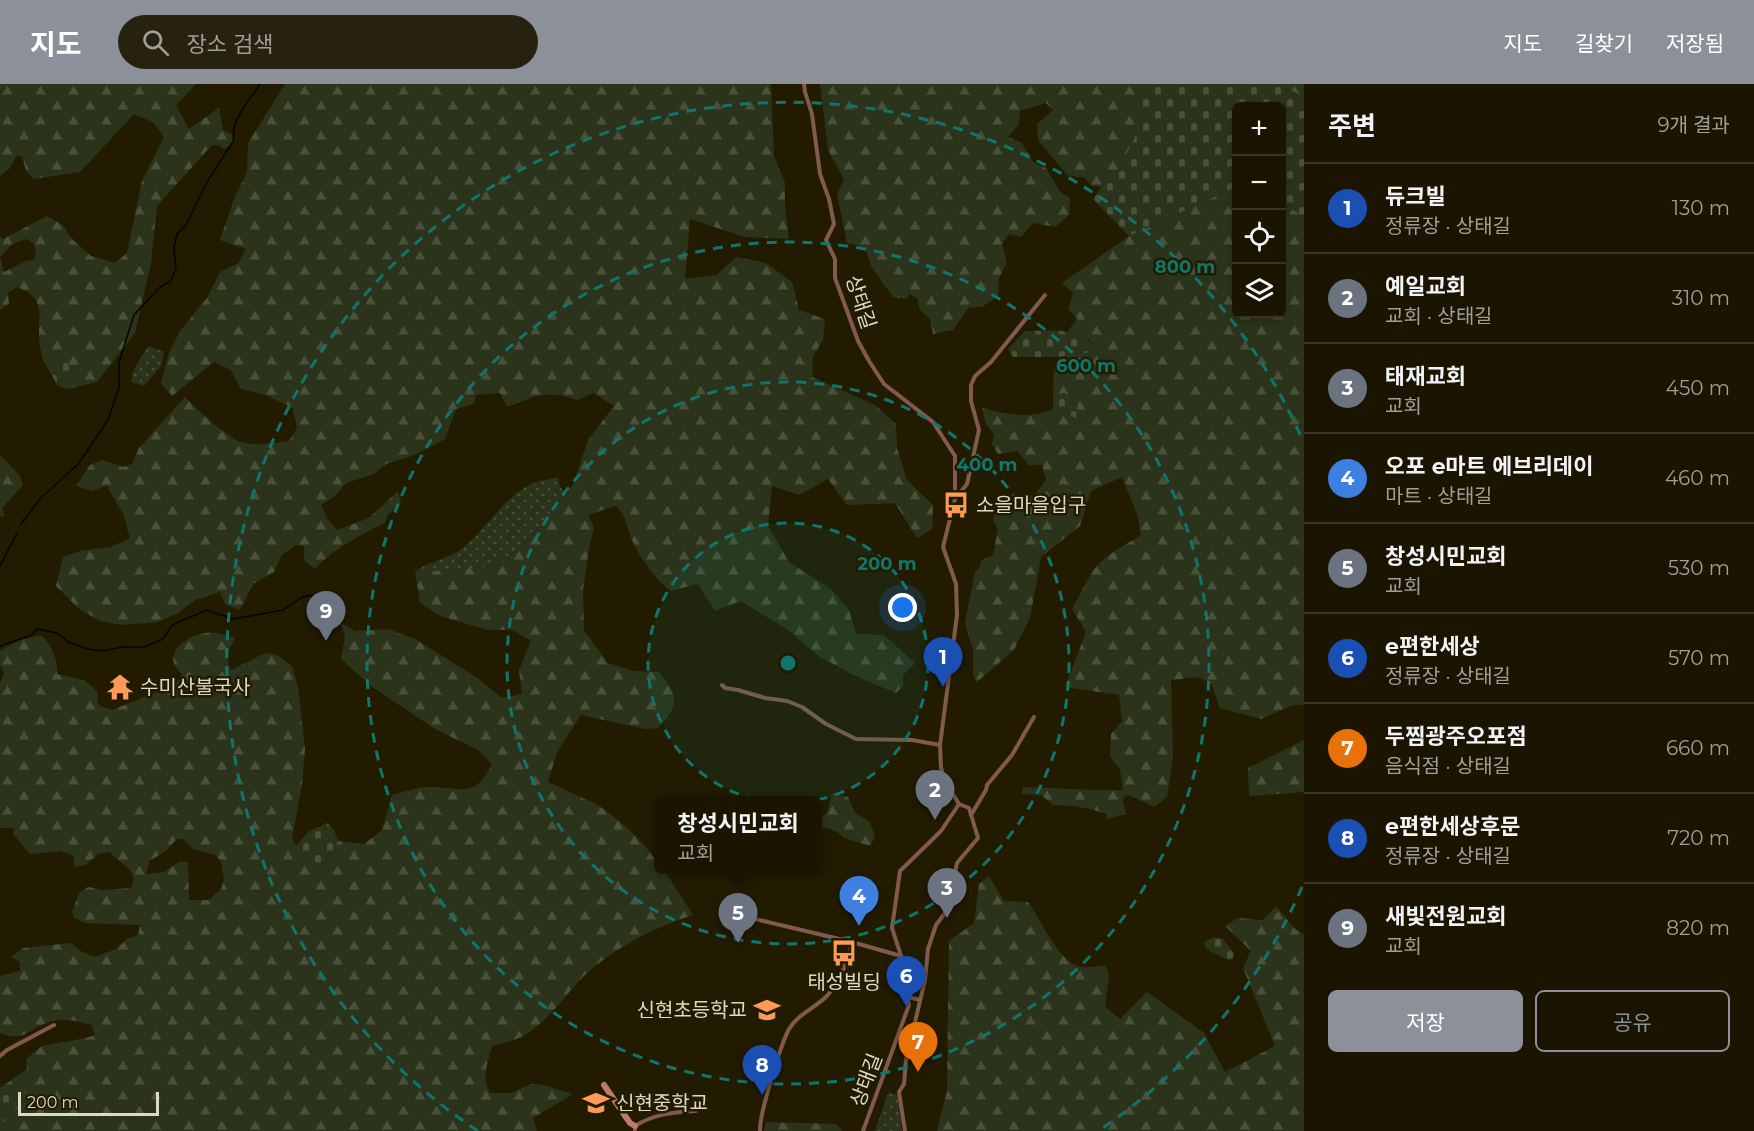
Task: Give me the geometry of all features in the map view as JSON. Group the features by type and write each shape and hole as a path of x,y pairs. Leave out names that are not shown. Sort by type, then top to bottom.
{"street":[{"name":"상태길","path":"804,84 813,114 820,174 829,199 834,224 826,240 835,259 835,278 858,341 884,384 933,422 955,456 955,500 944,547 956,584 957,615 940,745 946,783 959,804 941,831 900,871 892,928 902,957 909,1005 863,1131"},
{"name":"상태길","path":"955,500 967,484 979,430 971,401 971,385 975,376 991,362 1045,295"},
{"path":"722,686 787,701 802,707 826,724 856,739 912,740 940,745"},
{"path":"971,815 987,785 1011,754 1034,717"},
{"path":"905,1131 899,1092 904,1084 906,1060 925,980 928,949 936,925 948,909 957,863 978,838 969,808 959,804"},
{"path":"724,924 755,919 852,942 902,957"},
{"path":"760,1131 759,1124 768,1092 789,1029 803,1013 827,996 842,975 852,942"},
{"path":"908,998 920,1000"},
{"path":"0,1056 54,1024"},
{"path":"604,1085 635,1129 647,1119 674,1112 696,1111"}],"green space":[{"path":"0,84 196,84 176,105 189,129 219,108 223,130 232,135 233,144 224,149 219,145 212,145 157,206 151,263 135,333 97,382 67,389 58,386 71,370 64,359 43,360 39,342 38,306 32,296 17,287 8,293 9,304 0,310 0,257 0,237 3,239 47,216 64,226 71,238 91,256 115,263 127,253 142,181 164,137 153,122 134,114 80,172 34,179 26,171 22,156 16,156 10,168 0,176","holes":["26,239 34,245 35,257 34,260 26,261 4,272 0,257 11,245"]},
{"path":"285,84 771,84 774,156 785,183 789,239 745,237 690,219 685,279 717,275 736,257 766,263 792,282 799,310 825,319 823,340 813,356 812,377 875,405 896,424 897,448 907,480 933,505 932,529 917,538 895,503 847,505 828,479 799,495 772,486 768,526 789,562 831,589 849,610 856,634 884,635 915,663 903,675 903,686 896,693 860,678 820,657 788,630 741,601 715,611 698,584 670,591 644,561 619,509 615,506 588,515 594,527 583,590 584,630 608,663 634,671 659,672 671,688 674,701 670,713 658,728 645,729 581,715 557,752 548,782 602,808 622,823 654,859 654,874 667,874 693,915 654,930 618,950 586,974 534,1029 512,1041 492,1046 486,1076 490,1093 511,1093 531,1084 543,1085 573,1094 533,1118 537,1131 0,1131 0,1122 4,1122 29,1096 22,1091 0,1094 0,1088 27,1069 26,1059 42,1046 95,1035 92,1025 65,1020 49,1022 21,1036 8,1036 0,1033 0,976 20,971 20,962 12,957 23,948 71,943 82,952 95,957 116,949 127,939 138,935 140,925 86,923 74,918 72,912 79,893 88,887 104,890 131,888 134,879 130,870 109,852 98,854 86,865 74,867 74,856 61,851 30,854 13,834 14,828 0,828 0,683 4,673 0,664 0,651 20,640 42,636 54,653 57,674 84,680 98,692 97,702 100,706 112,710 174,685 182,674 173,660 174,654 184,642 198,635 214,633 235,638 228,654 231,670 265,653 277,655 292,666 298,687 305,749 302,784 292,839 306,861 324,864 338,841 364,844 382,830 392,795 424,787 466,789 473,787 486,775 492,764 478,750 435,729 371,686 341,659 345,637 341,623 355,631 388,629 415,639 476,677 502,698 522,694 519,670 531,641 513,630 488,630 440,616 420,603 415,572 486,567 520,550 573,485 588,440 614,406 594,393 577,400 557,395 541,395 507,407 500,393 476,395 474,404 456,409 445,439 412,456 386,464 374,474 346,483 335,496 321,505 328,520 337,530 369,518 398,491 401,502 387,516 385,523 339,548 315,569 304,560 304,546 296,545 282,555 274,572 253,584 240,610 225,604 220,592 195,600 178,613 157,622 121,625 100,621 78,608 56,586 63,557 80,551 111,547 130,538 124,516 107,486 91,491 76,486 90,465 102,460 123,467 132,464 139,448 185,397 220,429 241,442 259,444 289,441 297,428 293,408 266,395 241,389 231,370 214,362 172,396 161,383 169,353 180,331 207,298 220,272 239,263 246,249 220,240 234,199 247,172 248,143","holes":["177,839 183,839 193,849 215,855 221,861 224,880 221,889 209,900 189,900 188,862 179,862 164,872 146,874 149,861 166,851"]},
{"path":"820,84 1137,84 1142,111 1134,139 1119,170 1101,187 1092,186 1085,178 1067,175 1038,140 1037,124 1053,110 1046,103 1020,111 1019,124 1008,137 1022,143 1033,162 1046,168 1061,193 1070,198 1069,215 1055,227 1033,223 1021,237 1009,234 1002,244 1007,262 999,278 998,296 982,307 968,308 953,330 933,334 930,319 920,310 917,298 909,294 907,299 893,297 871,266 865,247 847,243 837,194 844,179 828,150"},
{"path":"1137,84 1275,84 1304,96 1304,217 1286,205 1286,102 1232,102 1232,189 1129,236 1093,199 1101,187 1119,170 1134,139 1142,111"},
{"path":"1275,84 1304,84 1304,96"},
{"path":"1232,189 1232,318 1286,318 1286,205 1304,217 1304,705 1293,705 1261,719 1220,708 1211,683 1197,677 1171,680 1173,758 1167,797 1154,807 1129,795 1124,797 1123,801 1126,814 1107,819 1107,814 1074,806 1053,805 1041,795 1021,794 1023,787 1123,790 1120,770 1110,756 1111,734 1122,721 1119,695 1065,687 1086,632 1072,609 1093,570 1107,556 1141,535 1137,514 1122,477 1091,491 1080,526 1041,557 1030,618 1014,650 976,683 973,673 973,650 965,623 975,572 982,560 993,555 998,529 993,520 999,501 1021,494 1034,496 1046,480 1042,465 1029,465 1017,451 998,454 992,444 994,435 986,424 982,408 1027,415 1053,409 1076,418 1065,393 1053,396 1054,366 1059,357 1096,351 1090,340 1068,331 1077,319 1068,309 1073,293 1062,283 1129,236"},
{"path":"1055,330 1074,333 1091,343 1097,351 1059,357 1013,357 1008,349 1025,331"},
{"path":"148,346 164,352 161,366 144,386 131,382 133,371"},
{"path":"64,358 71,370 58,386 43,360"},
{"path":"1065,393 1078,401 1076,418 1053,409 1053,396"},
{"path":"0,455 20,476 23,485 2,508 4,516 0,517"},
{"path":"558,477 560,487 566,493 520,550 486,567 415,572 460,550 520,490 534,483"},
{"path":"1304,740 1304,792 1249,796 1248,768"},
{"path":"832,793 848,797 855,813 870,822 875,837 870,846 844,838 836,831 822,828 822,816 826,814"},
{"path":"327,823 334,830 338,841 324,864 306,861 296,846 308,832"},
{"path":"989,876 1004,901 1028,902 1056,947 1070,962 1084,967 1105,965 1109,974 1105,1007 1120,1019 1147,992 1204,1033 1225,1072 1275,1046 1243,968 1251,951 1225,926 1238,918 1263,920 1276,906 1295,929 1304,934 1304,1131 937,1131 947,1091 949,941 974,923 979,884"},
{"path":"1214,937 1223,939 1234,953 1230,961 1206,949 1204,942"},
{"path":"22,1091 29,1096 4,1122 0,1122 0,1094"},
{"path":"888,1093 898,1095 902,1131 875,1131"},
{"path":"766,1122 836,1124 843,1131 764,1131"}],"waterway":[{"path":"21,524 41,498 78,464 108,420 119,388 119,362 134,315 160,287 171,281 176,268 174,248 177,234 186,225 207,182 234,140 238,118 260,84"},
{"path":"0,566 17,533"},
{"path":"0,646 32,635 37,629 57,633 68,642 88,649 102,651 123,647 144,647 163,639 172,625 207,610 233,619 283,610 310,595 326,598 333,605"}],"place":[{"name":"소을마을입구","path":"956,505"},
{"name":"새빛전원교회","path":"326,641"},
{"name":"수미산불국사","path":"120,687"},
{"name":"듀크빌","path":"943,687"},
{"name":"예일교회","path":"935,820"},
{"name":"태재교회","path":"947,918"},
{"name":"오포 e마트 에브리데이","path":"859,926"},
{"name":"창성시민교회","path":"738,943"},
{"name":"태성빌딩","path":"844,953"},
{"name":"e편한세상","path":"906,1006"},
{"name":"신현초등학교","path":"767,1010"},
{"name":"두찜광주오포점","path":"918,1072"},
{"name":"e편한세상후문","path":"762,1095"},
{"name":"신현중학교","path":"596,1103"}]}
